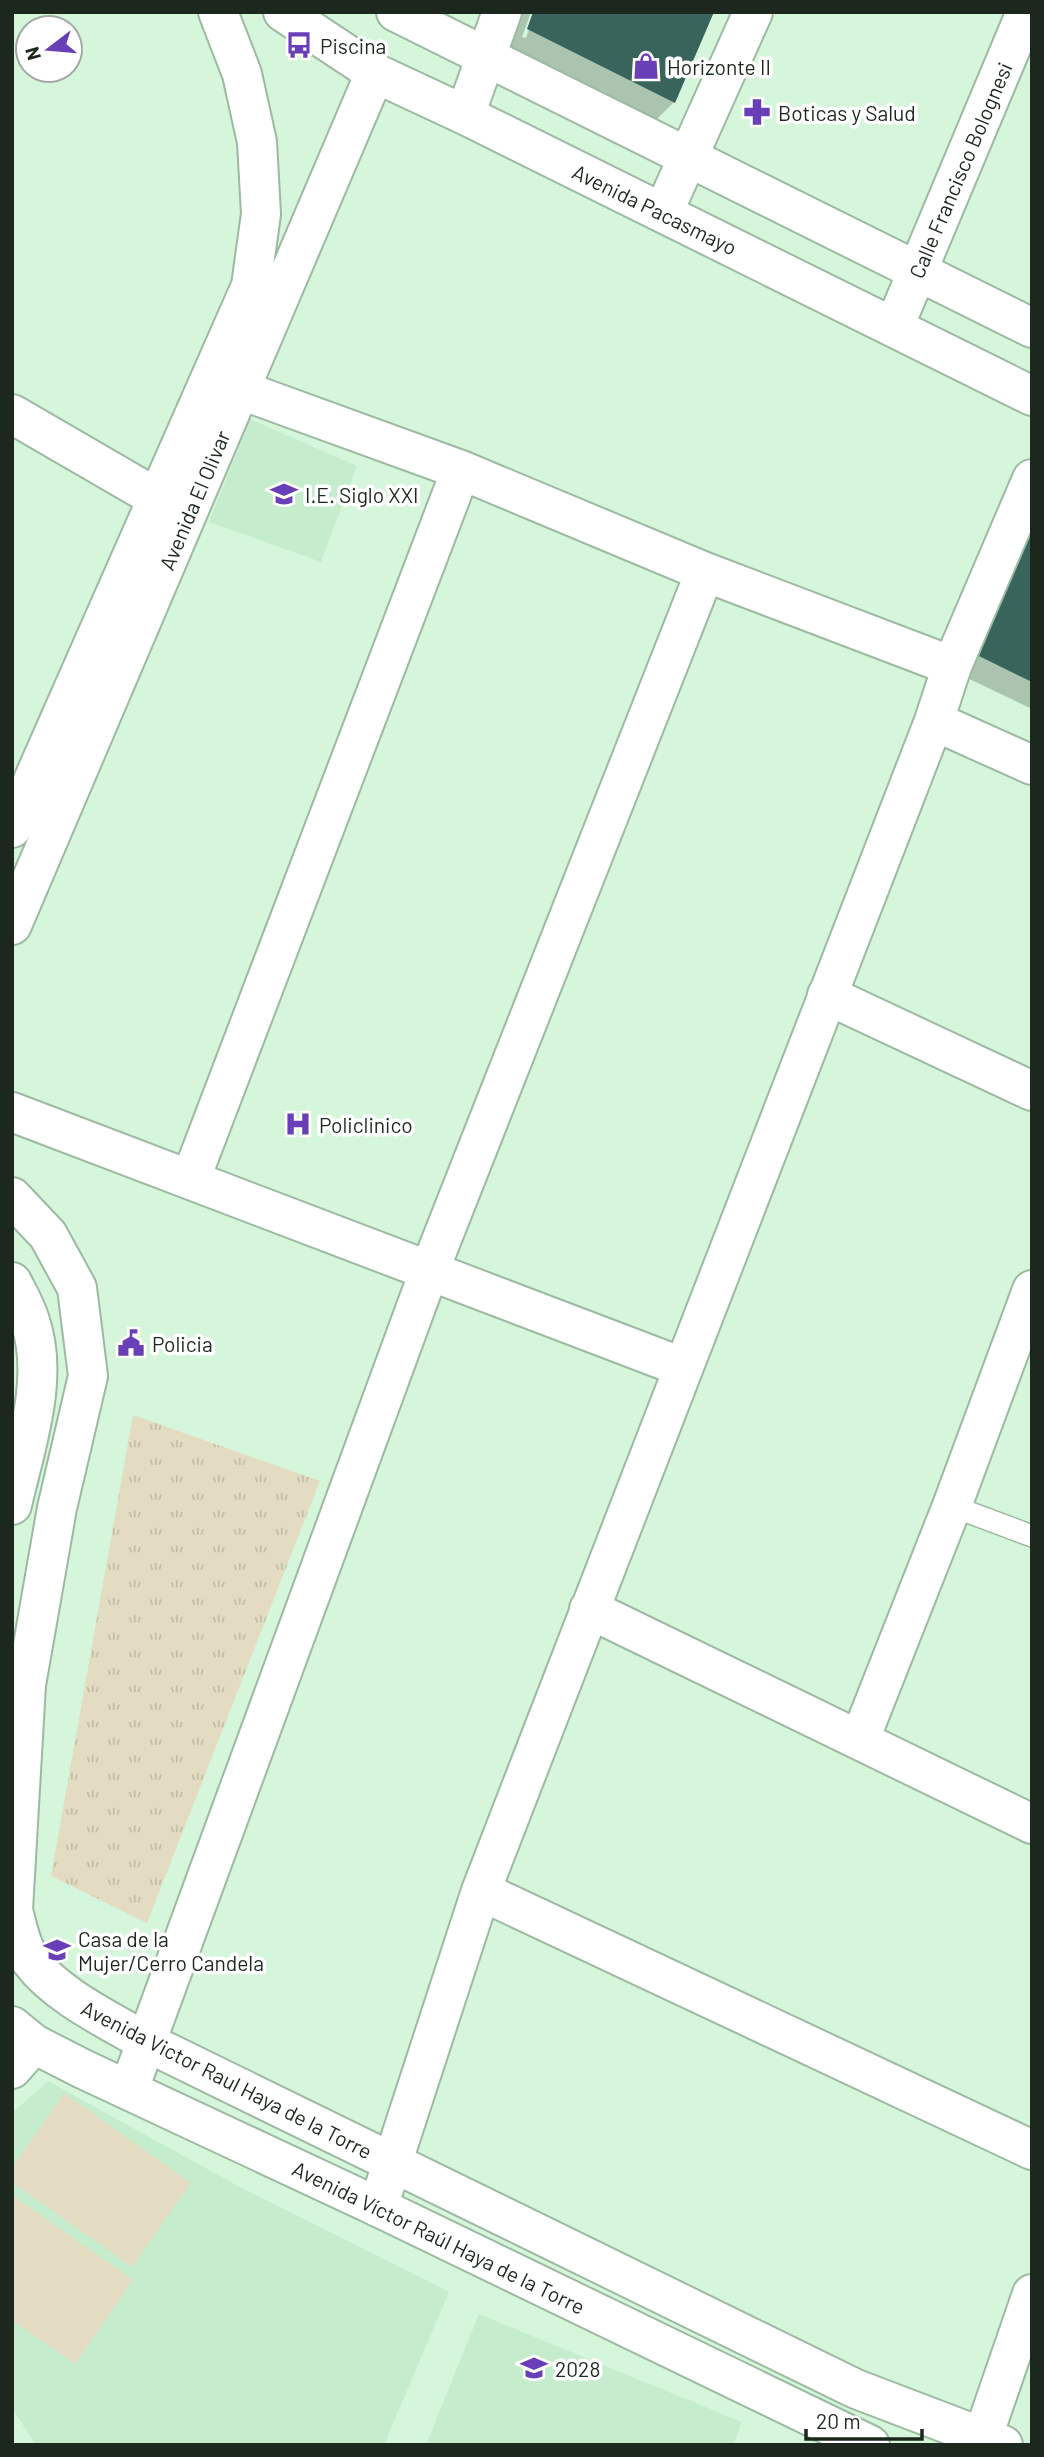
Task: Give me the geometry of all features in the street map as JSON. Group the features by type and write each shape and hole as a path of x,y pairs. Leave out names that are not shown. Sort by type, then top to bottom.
{"street":[{"path":"12,828 20,790 173,507 251,286 261,214 257,142 242,74 218,12"},
{"name":"Avenida Pacasmayo","path":"283,12 374,73 465,115 1032,396"},
{"path":"396,12 1032,328"},
{"path":"465,115 502,12"},
{"path":"663,213 753,12"},
{"name":"Calle Francisco Bolognesi","path":"894,327 1026,12"},
{"name":"Avenida El Olivar","path":"12,925 61,812 173,507 241,390 374,73"},
{"path":"241,390 461,470 705,572 953,666"},
{"path":"12,414 173,507"},
{"path":"191,1178 461,470"},
{"path":"377,2207 481,1891 953,666 1032,479"},
{"path":"129,2089 429,1269 705,572"},
{"path":"934,721 1032,765"},
{"path":"20,790 61,812"},
{"path":"827,995 1032,1091"},
{"path":"12,1112 682,1367"},
{"name":"Avenida Victor Raul Haya de la Torre","path":"12,1197 48,1234 77,1288 88,1376 57,1508 26,1685 13,1910 30,1961 67,1996 146,2042 856,2389 988,2442"},
{"path":"12,1282 31,1321 38,1369 32,1414 12,1506"},
{"path":"860,1739 952,1506 1032,1290"},
{"path":"589,1609 1032,1824"},
{"path":"481,1891 1032,2150"},
{"name":"Avenida Víctor Raúl Haya de la Torre","path":"20,2046 129,2089 866,2444"},
{"path":"988,2442 1032,2294"}],"lane":[{"path":"952,1506 1032,1536"}],"shaded area":[{"name":"I.E. Siglo XXI","path":"250,419 357,466 321,562 209,522"},
{"path":"48,2081 240,2187 449,2292 384,2445 36,2445 12,2408 12,2113"},
{"name":"2028","path":"479,2314 742,2422 733,2445 426,2445"}],"green space":[{"path":"133,1415 320,1481 147,1923 51,1876"},
{"path":"64,2093 191,2183 132,2267 12,2182 12,2168"},
{"path":"12,2195 133,2280 75,2364 12,2320"}],"building":[{"name":"Horizonte II","path":"533,12 714,12 675,103 527,29"},
{"path":"1032,514 1032,682 979,656"}],"place":[{"name":"Piscina","path":"299,45"},
{"name":"Horizonte II","path":"646,66"},
{"name":"Boticas y Salud","path":"757,112"},
{"name":"I.E. Siglo XXI","path":"284,494"},
{"name":"Policlinico","path":"298,1124"},
{"name":"Policia","path":"131,1343"},
{"name":"Casa de la Mujer/Cerro Candela","path":"57,1950"},
{"name":"2028","path":"534,2368"}]}
